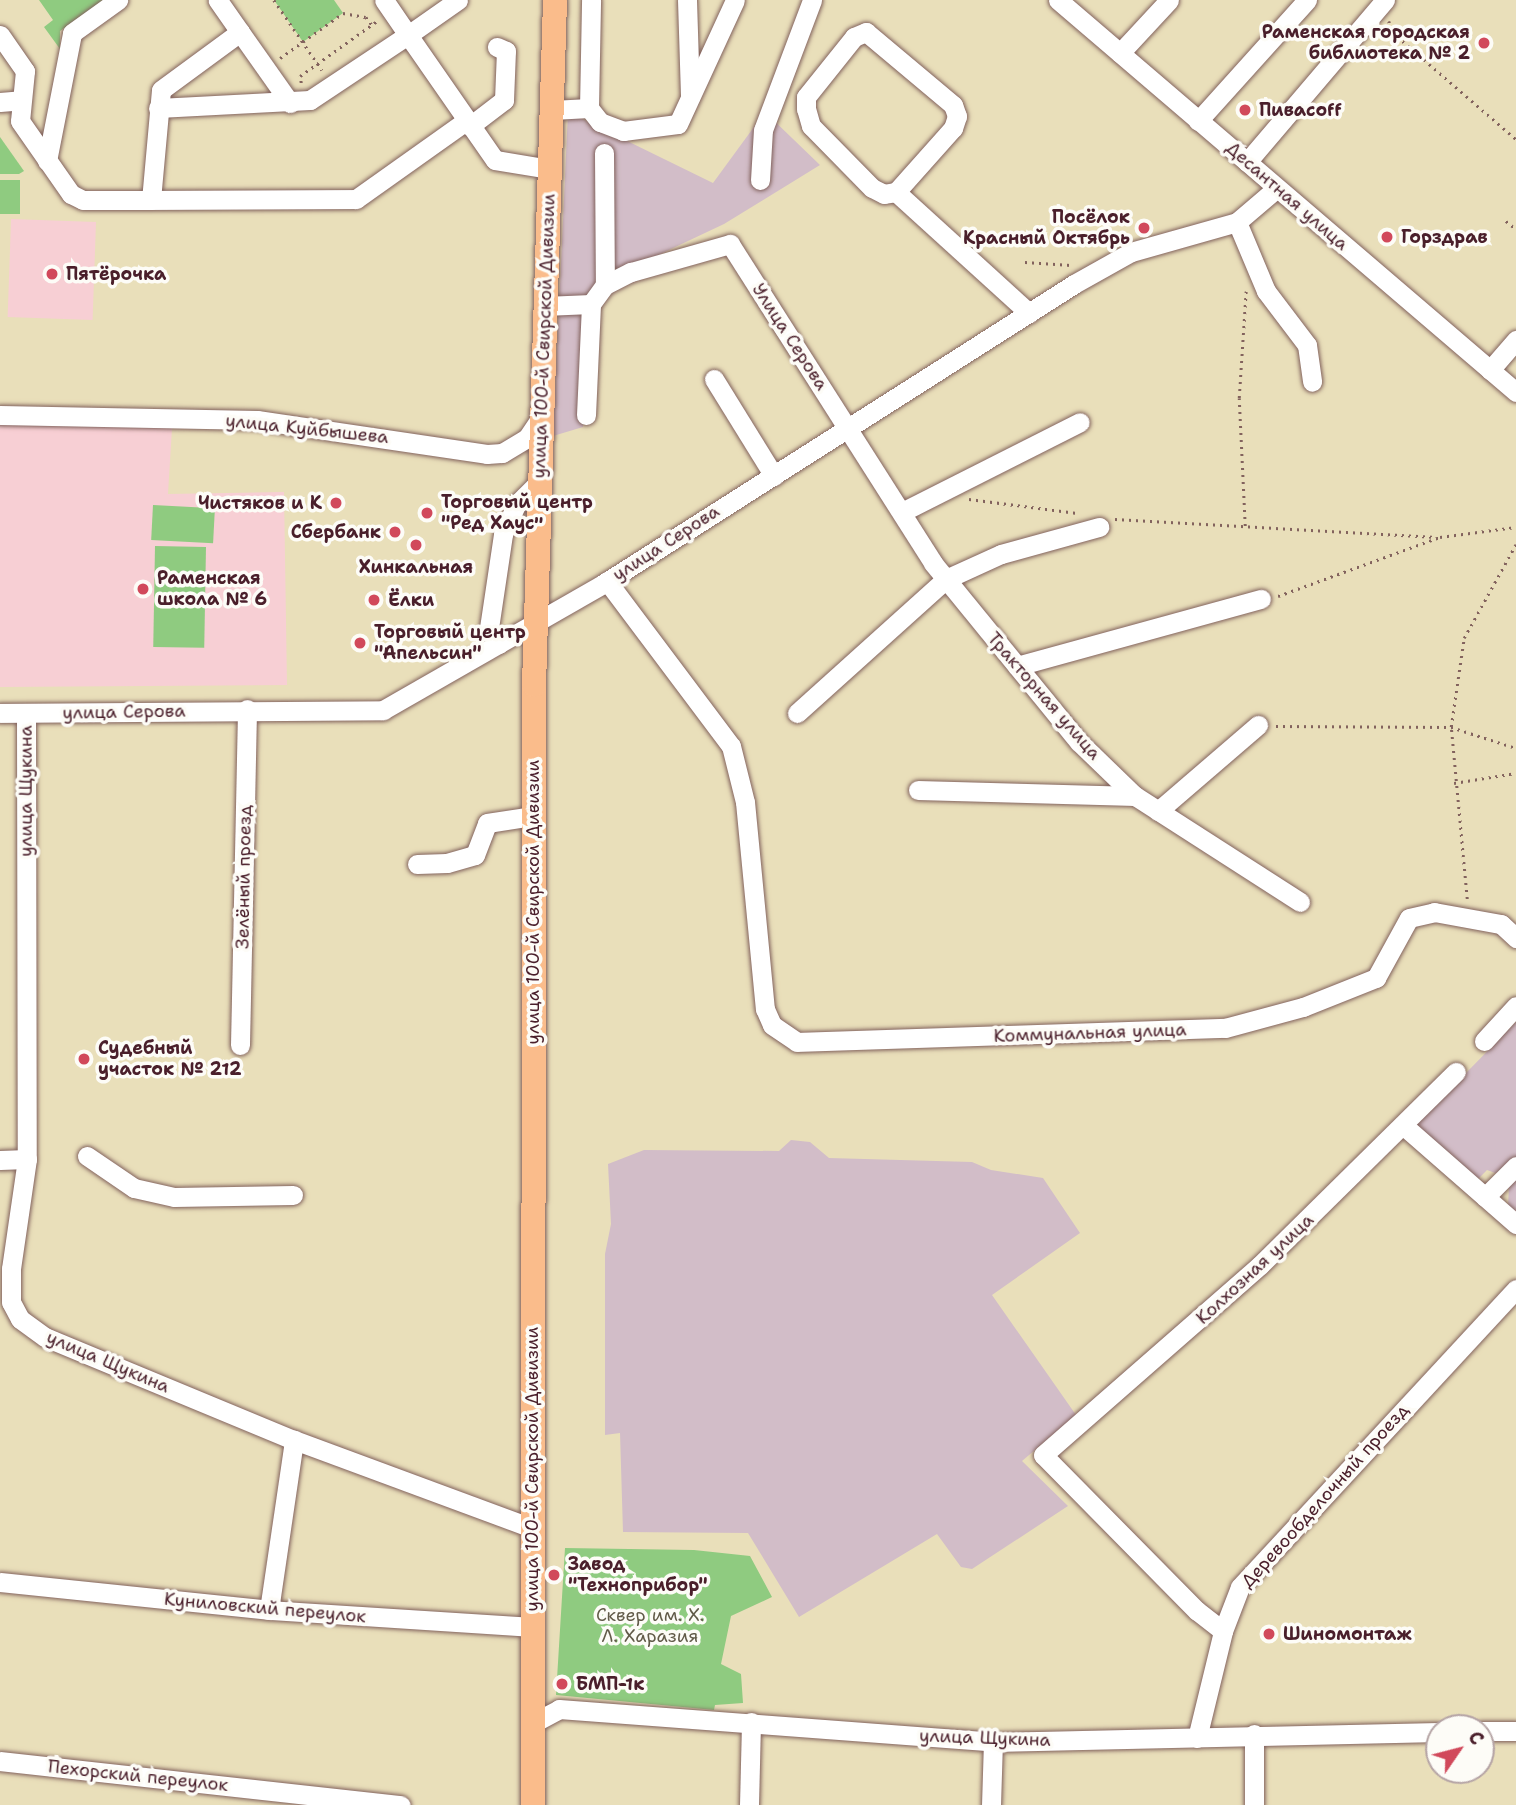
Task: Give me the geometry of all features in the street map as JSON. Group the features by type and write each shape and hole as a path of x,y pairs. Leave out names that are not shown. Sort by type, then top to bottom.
{"main road":[{"name":"улица 100-й Свирской Дивизии","path":"533,1805 535,1722 531,1627 534,624 555,0"}],"street":[{"path":"47,161 72,33 118,0"},
{"path":"218,0 266,68 297,102"},
{"path":"158,108 297,102 333,86 458,0"},
{"path":"591,0 589,108 600,122 623,131 662,130 678,124 735,0"},
{"path":"687,0 690,102"},
{"path":"760,180 763,130 812,0"},
{"name":"Десантная улица","path":"1058,0 1516,392"},
{"path":"1120,53 1169,0"},
{"path":"1198,121 1307,0"},
{"path":"1247,162 1384,0"},
{"path":"388,6 495,160 550,169"},
{"path":"151,200 158,108 166,84 240,32"},
{"path":"866,32 953,105 957,116 953,128 896,192 884,194 872,188 811,126 806,108 806,97 854,37 866,32"},
{"path":"0,34 25,71 20,121 76,199 356,199 504,100 506,51 497,47"},
{"path":"0,102 21,100"},
{"path":"552,110 589,108"},
{"path":"586,415 591,304 605,285 604,153"},
{"name":"улица Серова","path":"0,713 383,710 607,582 1105,267 1131,252 1237,222 1277,188"},
{"path":"896,192 1029,313"},
{"path":"1237,222 1266,291 1307,345 1312,382"},
{"name":"Улица Серова","path":"605,285 631,272 730,244 850,429"},
{"path":"544,306 591,304"},
{"path":"1490,370 1516,340"},
{"path":"713,379 774,476"},
{"name":"улица Куйбышева","path":"0,415 257,419 487,454 502,453 527,438 541,417"},
{"path":"902,512 932,494 1080,422"},
{"name":"Тракторная улица","path":"850,429 946,579 1079,742 1135,796 1300,902"},
{"path":"499,644 489,628 503,534 516,505 539,482"},
{"path":"797,713 946,579 1001,554 1102,522"},
{"name":"Коммунальная улица","path":"607,582 731,746 745,802 765,1009 772,1025 797,1042 1225,1028 1304,1007 1376,978 1409,918 1434,912 1466,921"},
{"path":"1017,666 1262,599"},
{"name":"Зелёный проезд","path":"240,1045 247,709"},
{"name":"улица Щукина","path":"26,714 27,1159 10,1269 7,1309 45,1337 294,1440 532,1528"},
{"path":"1157,811 1258,726"},
{"path":"918,790 1135,796"},
{"path":"416,864 447,863 475,855 487,823 533,816"},
{"path":"1466,921 1501,924 1516,938"},
{"path":"1484,1041 1516,1006"},
{"name":"Колхозная улица","path":"1223,1631 1197,1611 1043,1455 1222,1300 1404,1126 1456,1072"},
{"path":"1404,1126 1516,1224"},
{"path":"87,1156 134,1188 174,1197 293,1195"},
{"path":"0,1160 27,1159"},
{"path":"1485,1197 1516,1166"},
{"name":"Деревообделочный проезд","path":"1197,1738 1223,1631 1240,1587 1516,1289"},
{"path":"268,1610 294,1440"},
{"name":"Куниловский переулок","path":"0,1581 268,1610 531,1627"},
{"name":"улица Щукина","path":"535,1722 559,1709 993,1742 1425,1732"},
{"path":"749,1805 751,1722"},
{"path":"1495,1731 1516,1731"},
{"path":"1254,1734 1254,1805"},
{"path":"990,1805 993,1742"},
{"name":"Пехорский переулок","path":"0,1761 333,1801 401,1805"}],"path":[{"path":"274,0 333,86"},
{"path":"1384,0 1392,32 1516,139"},
{"path":"297,102 299,76 372,25 388,6"},
{"path":"266,68 343,13 366,16 372,25"},
{"path":"1506,220 1516,229"},
{"path":"1245,526 1239,398 1249,254"},
{"path":"1025,261 1105,267"},
{"path":"932,494 1080,514"},
{"path":"1102,522 1245,526 1440,537"},
{"path":"1466,921 1468,879 1454,783 1451,727 1464,638 1516,544"},
{"path":"1258,726 1451,727 1516,748"},
{"path":"1454,783 1516,773"}],"shaded area":[{"path":"568,112 713,183 765,112 820,165 724,224 599,283 587,294 583,427 553,436"},
{"path":"11,219 96,222 93,320 8,317"},
{"name":"Раменская школа № 6","path":"0,424 172,428 168,494 284,492 287,685 0,687"},
{"path":"1516,1022 1516,1215 1508,1207 1509,1185 1498,1174 1487,1170 1475,1182 1416,1124"},
{"path":"791,1140 810,1142 829,1158 972,1162 991,1170 1043,1178 1080,1233 992,1295 1076,1415 1022,1461 1068,1506 972,1569 961,1567 937,1534 799,1617 748,1533 623,1532 620,1433 605,1435 605,1254 611,1224 608,1164 644,1150 779,1151"}],"green space":[{"path":"39,0 105,0 60,31 60,49 44,27 53,20"},
{"path":"274,0 334,0 343,13 303,42"},
{"path":"0,137 24,171 19,174 0,174"},
{"path":"0,180 20,180 20,214 0,214"},
{"path":"153,505 215,508 213,543 151,540"},
{"path":"155,546 206,547 204,648 153,647"},
{"name":"Сквер им. Х. Л. Харазия","path":"565,1548 694,1550 750,1556 772,1597 731,1616 721,1664 741,1674 743,1703 715,1705 714,1710 556,1695"}],"place":[{"name":"Раменская городская библиотека № 2","path":"1484,43"},
{"name":"Пивасоff","path":"1245,110"},
{"name":"Посёлок Красный Октябрь","path":"1144,228"},
{"name":"Горздрав","path":"1387,237"},
{"name":"Пятёрочка","path":"52,274"},
{"name":"Чистяков и К","path":"336,503"},
{"name":"Торговый центр \"Ред Хаус\"","path":"427,513"},
{"name":"Сбербанк","path":"395,532"},
{"name":"Хинкальная","path":"416,545"},
{"name":"Раменская школа № 6","path":"143,589"},
{"name":"Ёлки","path":"374,600"},
{"name":"Торговый центр \"Апельсин\"","path":"360,643"},
{"name":"Судебный участок № 212","path":"84,1059"},
{"name":"Завод \"Техноприбор\"","path":"554,1575"},
{"name":"Шиномонтаж","path":"1269,1634"},
{"name":"БМП-1к","path":"562,1684"}]}
